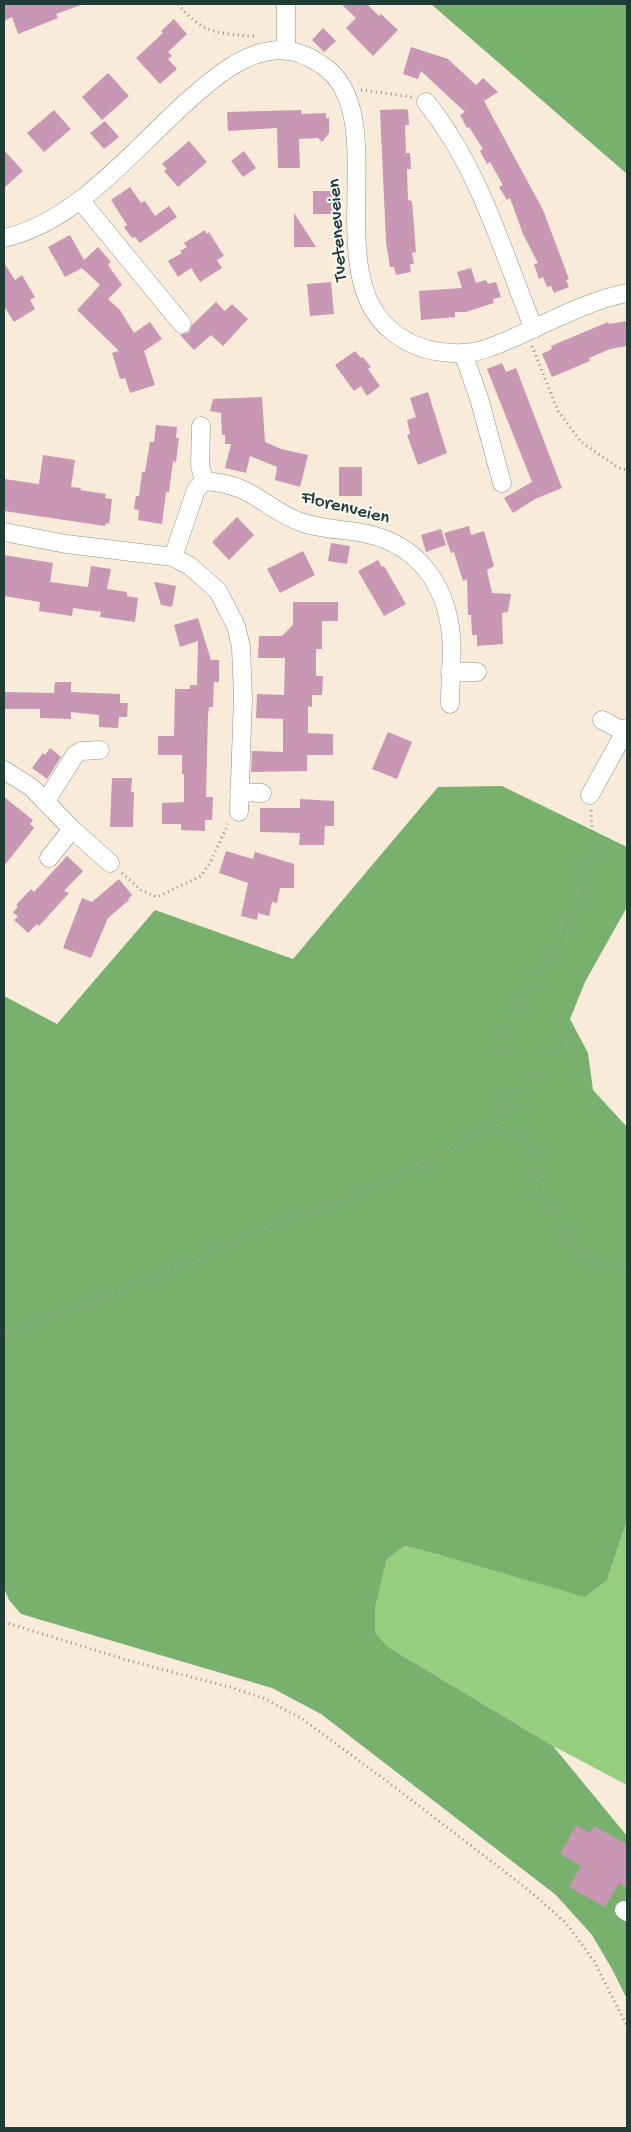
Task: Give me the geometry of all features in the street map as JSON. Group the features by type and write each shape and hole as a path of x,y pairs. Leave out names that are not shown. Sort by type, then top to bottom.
{"street":[{"path":"286,4 286,51"},
{"name":"Tveteneveien","path":"4,238 41,225 80,200 209,82 238,63 257,54 278,50 310,57 327,68 339,81 345,93 355,125 359,262 368,301 385,326 399,337 416,346 433,351 463,353 488,349 611,296 627,293"},
{"path":"426,102 437,116 473,178 510,265 530,330"},
{"path":"80,200 182,324"},
{"path":"463,353 479,398 502,482"},
{"path":"173,557 196,490 204,481 200,465 201,426"},
{"name":"Florenveien","path":"204,481 227,484 243,490 284,515 302,522 369,534 409,551 424,567 439,589 448,610 451,637 450,704"},
{"path":"4,532 66,544 173,557 190,566 218,592 236,626 241,647 243,697 239,812"},
{"path":"450,672 477,672"},
{"path":"590,795 626,730 602,720"},
{"path":"46,802 81,750 100,750"},
{"path":"4,770 31,787 72,829 110,863"},
{"path":"239,792 262,793"},
{"path":"49,858 72,829"}],"path":[{"path":"178,4 190,18 204,28 226,34 258,36"},
{"path":"345,93 364,90 400,94 426,102"},
{"path":"530,330 558,411 581,442 618,468 627,470"},
{"path":"500,1115 501,1058 508,1026 516,1008 556,950 588,881 594,848 590,795"},
{"path":"110,863 141,890 157,897 200,876 211,862 225,826 239,812"},
{"path":"4,1336 70,1311 432,1161 471,1137 515,1102 574,1027"},
{"path":"493,1120 517,1136 529,1151 538,1182 538,1191 545,1205 579,1254 605,1270 627,1268"},
{"path":"4,1622 127,1660 233,1688 263,1698 302,1718 531,1892 566,1923 594,1961 627,2026"}],"green space":[{"path":"431,4 627,4 627,174"},
{"path":"502,786 627,847 627,907 585,982 570,1019 588,1053 593,1090 627,1127 627,1521 607,1580 585,1597 405,1546 387,1559 375,1608 375,1632 388,1647 553,1746 627,1836 627,1999 592,1935 556,1895 321,1714 272,1688 21,1614 9,1600 4,1588 4,996 57,1024 155,910 293,959 438,787"},
{"path":"627,1521 627,1785 553,1746 388,1647 375,1632 375,1608 387,1559 405,1546 444,1556 607,1580"}],"building":[{"path":"4,4 81,5 56,14 58,18 18,34 12,17 4,21"},
{"path":"341,4 367,4 398,30 373,56 346,28 356,18"},
{"path":"174,19 187,34 168,52 172,56 168,59 177,69 160,84 136,58 163,33 161,31"},
{"path":"323,28 336,41 324,52 312,40"},
{"path":"411,47 448,59 476,85 483,78 498,92 484,101 543,210 569,279 566,280 569,287 554,293 551,286 547,287 543,277 539,279 534,264 538,263 523,234 510,198 507,200 499,187 503,185 490,162 487,164 480,151 483,149 460,115 465,112 421,71 418,79 403,74"},
{"path":"108,73 129,96 102,120 82,97"},
{"path":"54,110 71,129 44,152 27,133"},
{"path":"301,110 301,114 326,113 326,118 329,118 329,133 322,142 318,138 299,139 300,168 278,168 277,128 228,131 227,112"},
{"path":"380,110 408,110 409,125 405,125 406,153 410,153 411,169 407,169 408,200 412,201 416,252 412,253 414,264 410,264 411,272 396,275 394,267 390,267 386,242"},
{"path":"105,121 119,137 104,149 90,133"},
{"path":"189,141 207,162 178,187 164,171 167,169 162,164"},
{"path":"4,150 23,171 4,188"},
{"path":"244,151 256,168 243,177 231,161"},
{"path":"130,187 141,203 145,201 155,216 169,206 177,217 140,243 135,237 132,238 124,227 127,225 111,200"},
{"path":"313,191 332,191 332,214 313,214"},
{"path":"294,213 316,247 294,247"},
{"path":"205,230 207,234 209,232 224,256 217,260 222,268 200,282 191,268 178,277 168,261 182,253 180,251 187,247 184,243"},
{"path":"70,235 84,260 98,247 111,262 108,265 122,285 108,299 120,310 134,333 150,322 162,339 144,351 155,385 130,393 125,378 120,379 112,353 119,351 77,310 100,285 82,268 65,277 48,247"},
{"path":"4,263 15,280 22,275 35,297 30,300 35,309 14,322 4,306"},
{"path":"471,268 476,283 486,280 488,284 496,282 501,297 493,299 494,303 466,312 455,312 455,317 421,320 419,291 462,288 457,272"},
{"path":"331,282 334,314 310,316 307,284"},
{"path":"216,302 225,311 232,304 248,319 223,346 211,335 194,350 180,335 189,332 192,325"},
{"path":"627,321 627,346 610,349 589,358 590,361 552,377 542,354 552,349 551,346 608,322 609,324"},
{"path":"355,351 371,367 368,369 380,386 367,396 361,386 354,391 335,365"},
{"path":"502,363 506,372 516,368 562,488 535,499 513,513 504,498 532,482 487,369"},
{"path":"428,392 447,453 418,465 407,435 410,434 407,420 416,417 410,398"},
{"path":"262,397 265,442 281,449 308,455 300,487 275,480 277,467 250,456 246,473 225,468 231,444 225,444 225,435 222,435 221,413 210,411 213,399"},
{"path":"156,425 177,427 176,438 179,438 176,462 173,461 169,492 166,492 162,524 138,520 139,510 134,509 136,496 139,496 142,472 145,472 150,442 154,442"},
{"path":"43,455 75,460 71,487 106,494 105,498 112,499 109,524 106,523 105,526 4,511 4,479 39,484"},
{"path":"339,467 362,467 362,496 339,496"},
{"path":"237,517 254,535 229,560 212,542"},
{"path":"469,526 471,535 484,531 494,566 487,570 492,593 511,594 508,612 502,613 503,644 477,646 477,635 472,635 471,615 468,615 467,579 463,581 454,552 451,553 444,533"},
{"path":"441,529 446,545 426,552 421,535"},
{"path":"331,543 350,546 347,564 328,561"},
{"path":"303,551 315,575 280,593 267,569"},
{"path":"4,555 53,563 50,582 88,587 91,566 111,569 107,589 127,592 127,596 138,598 135,622 100,617 101,612 73,608 72,616 39,611 40,602 4,596"},
{"path":"378,560 382,567 384,566 406,604 384,616 358,571"},
{"path":"154,582 176,586 172,607 161,605"},
{"path":"293,602 338,602 338,621 322,621 322,649 316,649 316,676 323,676 322,695 312,695 312,707 308,706 308,733 333,734 333,755 307,755 307,771 251,772 252,751 283,752 283,719 256,718 257,694 284,695 285,658 258,658 259,636 282,636 293,625"},
{"path":"198,618 211,660 219,660 219,682 214,682 213,707 209,707 208,715 206,797 213,797 212,820 205,820 205,831 181,830 181,824 162,824 162,803 184,802 184,774 182,774 182,755 158,755 158,736 174,736 175,689 190,689 190,685 197,685 198,641 180,647 174,625"},
{"path":"55,682 71,682 71,692 120,694 120,703 128,703 127,717 119,717 118,728 99,727 99,715 71,712 71,719 40,718 40,709 4,709 4,692 54,693"},
{"path":"388,732 412,742 397,779 372,769"},
{"path":"50,748 61,757 47,779 32,768 43,753 45,755"},
{"path":"112,778 132,778 131,792 134,792 133,827 110,827"},
{"path":"4,797 33,820 30,824 34,828 4,866"},
{"path":"300,799 334,801 334,826 325,826 324,845 299,845 300,833 260,832 260,808 300,808"},
{"path":"226,851 253,859 255,852 294,864 294,888 280,888 277,903 272,902 269,916 258,913 257,920 241,916 248,883 219,873"},
{"path":"67,856 83,871 64,891 69,893 39,926 37,924 28,933 14,920 18,917 13,912 18,907 16,905 31,889 34,892"},
{"path":"119,879 132,895 129,900 108,918 91,958 63,948 82,898 92,902"},
{"path":"576,1825 590,1833 594,1826 627,1844 627,1888 619,1883 605,1907 569,1887 581,1866 560,1854"}]}
